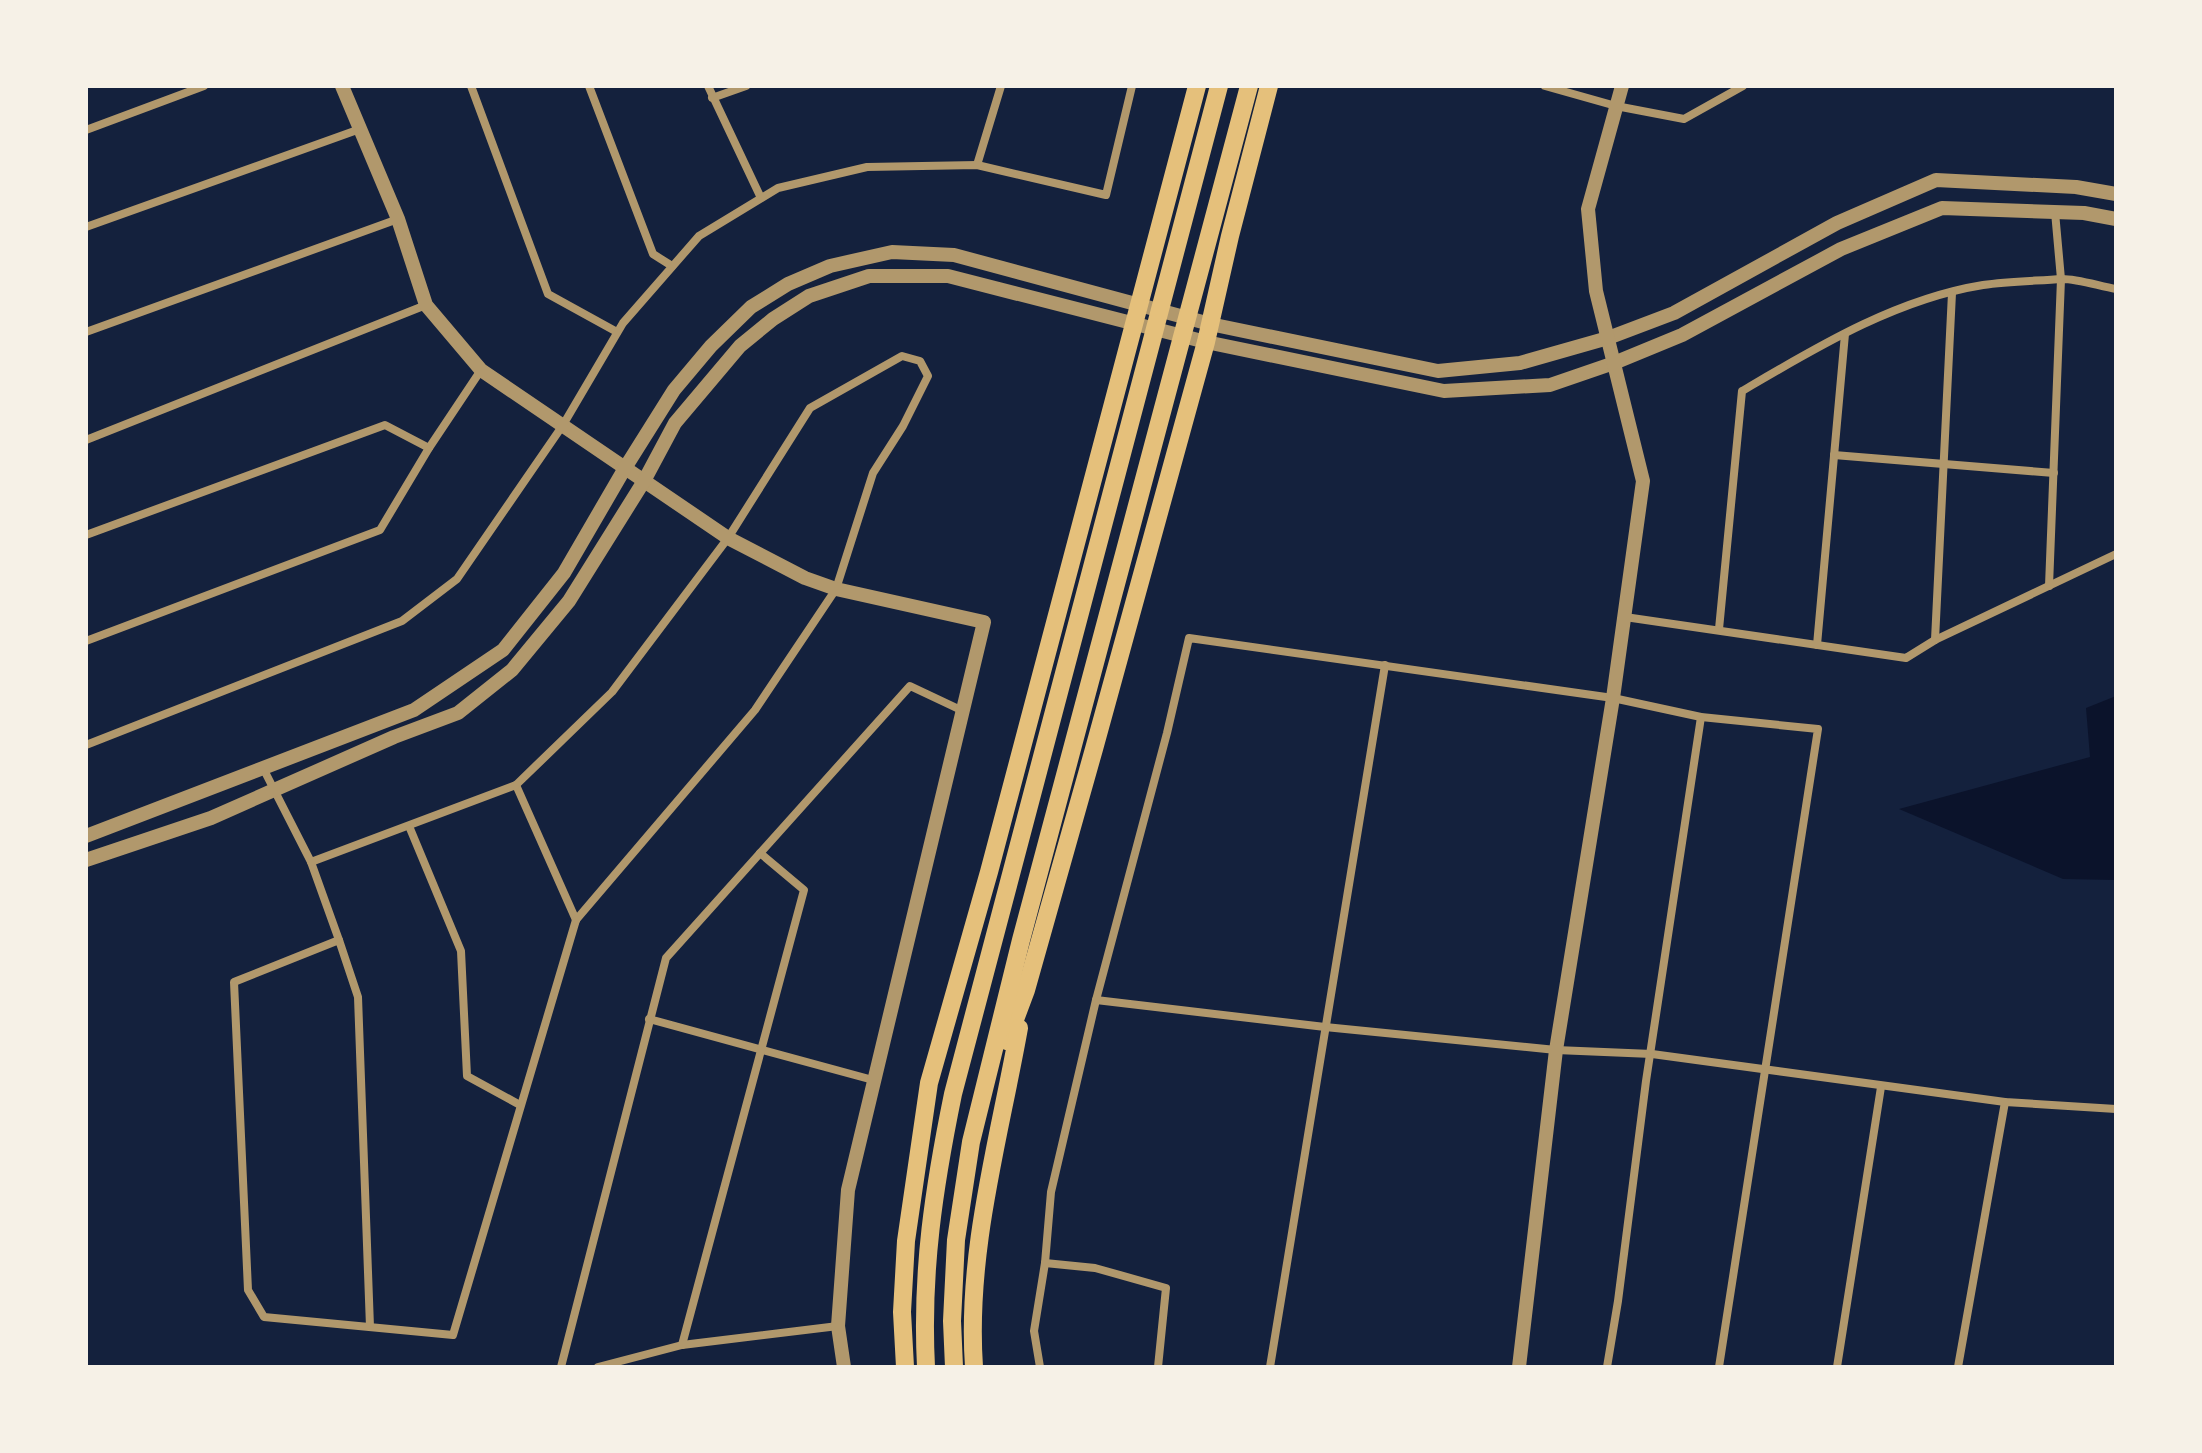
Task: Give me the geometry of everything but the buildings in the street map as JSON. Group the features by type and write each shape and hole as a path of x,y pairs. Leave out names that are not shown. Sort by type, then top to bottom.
{"main road":[{"path":"905,1367 902,1312 906,1241 929,1083 989,872 1197,86"},
{"path":"953,1094 1219,86"},
{"path":"954,1367 952,1321 956,1240 971,1142 1021,940 1249,86"},
{"path":"971,1142 1026,990 1208,333 1269,86"},
{"path":"926,1367 923,1308 928,1231 953,1094 965,994 989,872"},
{"path":"974,1367 972,1329 975,1277 985,1204 1026,990"}],"street":[{"path":"86,130 204,86"},
{"path":"342,86 398,219 426,305 481,370 728,538 805,578 836,589 984,622 848,1190 838,1326 844,1367"},
{"path":"471,86 548,294 617,332"},
{"path":"589,86 653,254 672,266"},
{"path":"708,86 761,198"},
{"path":"712,98 746,86"},
{"path":"977,165 1001,86"},
{"path":"86,745 402,621 457,579 563,425 617,332 699,236 778,188 867,167 977,165 1106,195 1132,86"},
{"path":"1545,86 1616,106 1684,119 1743,86"},
{"path":"1519,1367 1556,1050 1613,698 1643,481 1596,291 1588,209 1622,86"},
{"path":"86,227 360,129"},
{"path":"86,860 211,818 394,737 458,713 512,670 569,601 644,481 675,423 740,346 773,319 809,296 869,276 948,276 1133,322 1438,371 1520,363 1608,338 1674,313 1837,223 1936,180 2076,187 2116,194"},
{"path":"86,836 414,710 503,650 564,573 674,390 711,346 751,307 788,284 830,266 892,252 954,255 1139,303 1208,333 1444,391 1550,385 1614,363 1682,335 1841,249 1942,208 2084,213 2116,219"},
{"path":"2049,586 2061,279 2055,212"},
{"path":"86,332 398,219"},
{"path":"1719,629 1742,391 1820,345 1911,305 1952,293 1983,285 2061,279 2116,289"},
{"path":"1935,640 1952,293"},
{"path":"86,440 426,305"},
{"path":"1817,645 1845,334"},
{"path":"311,862 516,785 612,692 728,538 810,408 902,356 920,361 928,376 903,426 873,473 836,589 755,710 576,920 453,1335 264,1317 248,1290 234,982 339,940"},
{"path":"86,641 380,530 481,370"},
{"path":"86,535 385,425 429,448"},
{"path":"1834,455 2054,473"},
{"path":"1625,617 1906,658 1935,640 2116,554"},
{"path":"1040,1367 1034,1331 1045,1263 1051,1192 1096,1000 1189,638 1613,698 1701,717 1818,729 1719,1367"},
{"path":"1270,1367 1385,665"},
{"path":"561,1367 666,958 910,686 963,711"},
{"path":"1607,1367 1701,717"},
{"path":"263,768 311,862 358,997 370,1327"},
{"path":"516,785 576,920"},
{"path":"409,826 461,951 467,1076 520,1105"},
{"path":"682,1345 804,890 760,853"},
{"path":"1096,1000 1556,1050 1652,1054 2005,1102 2116,1109"},
{"path":"649,1019 873,1080"},
{"path":"1837,1367 1881,1087"},
{"path":"1958,1367 2005,1102"},
{"path":"1045,1263 1095,1268 1166,1288 1158,1367"},
{"path":"598,1367 682,1345 838,1326"}],"water":[{"path":"2116,696 2116,880 2063,879 1899,809 2090,757 2086,708"}]}
